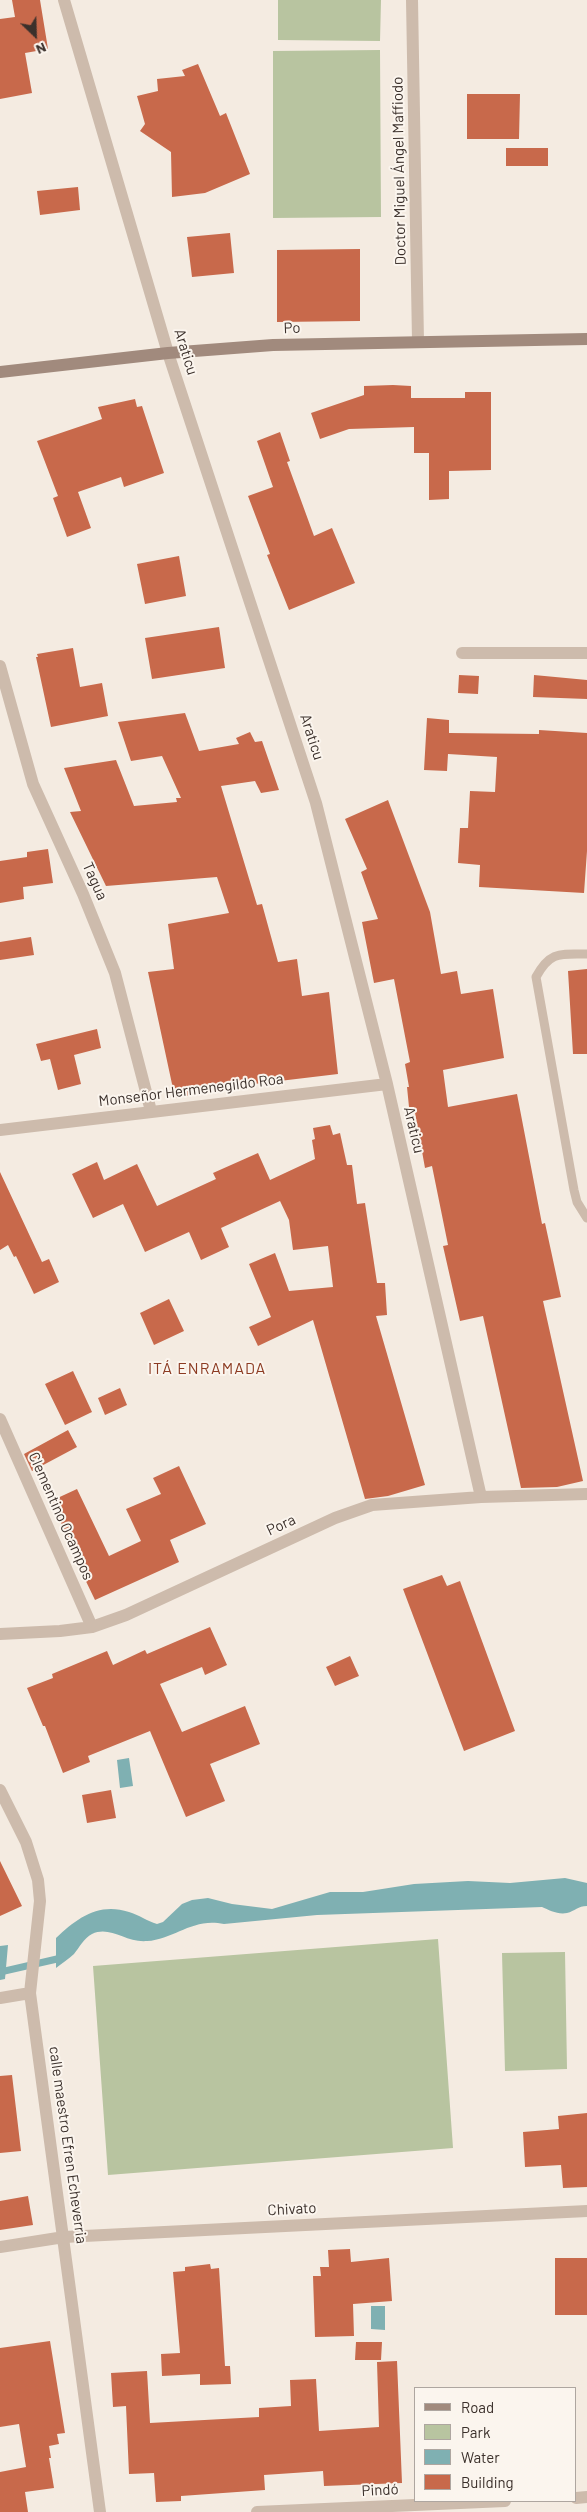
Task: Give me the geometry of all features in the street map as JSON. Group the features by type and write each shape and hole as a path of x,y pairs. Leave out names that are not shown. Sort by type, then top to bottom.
{"street":[{"name":"Araticu","path":"64,0 168,353 316,803 387,1084 481,1497"},
{"name":"Doctor Miguel Ángel Maffiodo","path":"412,0 418,341"},
{"name":"Po","path":"0,372 168,353 273,345 587,339"},
{"path":"462,653 587,653"},
{"name":"Tagua","path":"0,666 33,784 83,894 115,973 151,1111"},
{"name":"Monseñor Hermenegildo Roa","path":"0,1130 387,1084"},
{"name":"Clementino Ocampos","path":"0,1419 92,1627"},
{"name":"Pora","path":"0,1634 60,1632 92,1627 126,1615 335,1518 372,1505 481,1497 587,1494"},
{"name":"calle maestro Efren Echeverria","path":"0,1790 26,1842 38,1880 40,1901 30,1993 100,2512"},
{"path":"0,1998 30,1993"},
{"name":"Chivato","path":"0,2247 64,2237 587,2211"},
{"name":"Pindó","path":"257,2512 482,2502"}],"lane":[{"path":"587,954 559,954 544,962 536,977 577,1202 587,1218"},
{"path":"577,1202 587,1202"}],"green space":[{"path":"278,0 381,0 380,41 278,40"},
{"path":"380,50 381,217 273,218 273,51"},
{"path":"438,1939 453,2148 108,2175 93,1966"},
{"path":"565,1952 567,2069 505,2071 502,1953"}],"water":[{"path":"129,1758 133,1786 120,1788 117,1760"},
{"path":"565,1878 587,1883 587,1906 564,1913 554,1912 542,1907 317,1915 224,1924 203,1923 166,1937 147,1941 99,1932 87,1938 74,1954 56,1968 56,1938 80,1918 108,1909 118,1909 133,1913 157,1924 163,1922 182,1904 192,1900 208,1898 232,1904 272,1909 330,1892 363,1892 414,1884 468,1881 510,1883"},
{"path":"8,1945 5,1979 0,1980 0,1946"},
{"path":"371,2306 385,2306 385,2330 371,2329"}],"building":[{"path":"12,0 40,0 48,49 25,53 32,93 0,99 0,19 15,17"},
{"path":"198,64 220,116 226,113 250,174 205,193 172,197 171,152 140,131 145,124 137,96 158,91 157,79 185,76 182,70"},
{"path":"467,94 520,94 519,139 467,139"},
{"path":"506,148 548,148 548,166 506,166"},
{"path":"78,187 80,210 40,215 37,191"},
{"path":"230,233 234,273 192,277 187,237"},
{"path":"360,249 360,321 277,322 277,250"},
{"path":"364,386 411,386 411,398 465,398 465,392 491,392 491,470 449,471 449,499 429,500 429,453 414,453 414,427 349,429 320,439 311,413 364,395"},
{"path":"135,399 137,407 142,406 164,473 124,487 121,477 78,492 91,528 67,537 53,498 58,496 37,441 102,419 98,407"},
{"path":"280,432 290,461 287,462 314,536 332,528 355,583 289,610 267,555 270,554 248,496 273,487 257,441"},
{"path":"179,556 186,596 145,604 137,564"},
{"path":"219,627 225,668 152,679 145,638"},
{"path":"73,648 80,687 102,683 108,716 51,727 36,657 38,657 37,654"},
{"path":"459,675 479,676 478,694 458,693"},
{"path":"534,675 587,680 587,699 533,697"},
{"path":"185,713 199,751 239,744 236,738 250,732 255,742 262,741 279,790 261,793 255,781 221,786 257,905 262,904 278,962 297,959 302,996 329,992 338,1074 246,1085 175,1098 148,972 174,969 168,924 229,913 217,877 106,886 70,812 81,811 64,768 116,760 134,806 177,802 176,798 181,798 162,756 131,761 118,722"},
{"path":"427,718 449,720 449,733 539,734 539,730 587,733 587,851 584,893 479,887 480,865 458,863 460,828 468,828 470,791 495,792 497,757 448,754 447,771 424,770"},
{"path":"388,800 430,912 441,974 457,971 461,994 493,989 504,1058 443,1070 448,1107 517,1094 542,1224 545,1223 561,1297 543,1301 583,1481 557,1487 521,1488 483,1316 460,1321 443,1246 448,1245 432,1166 425,1168 414,1107 409,1107 407,1087 409,1087 405,1064 410,1062 394,979 374,983 362,922 378,919 361,872 367,869 345,819"},
{"path":"48,849 53,883 23,887 24,899 0,903 0,861 27,857 27,852"},
{"path":"31,937 34,955 0,960 0,942"},
{"path":"587,969 587,1054 573,1054 568,971"},
{"path":"97,1029 101,1048 74,1055 81,1084 58,1090 50,1059 41,1061 36,1044"},
{"path":"330,1125 333,1135 340,1133 347,1165 352,1165 357,1204 365,1203 377,1283 385,1283 387,1315 376,1316 425,1485 388,1496 365,1499 313,1320 258,1346 249,1327 271,1317 249,1264 275,1253 289,1291 333,1287 328,1246 293,1250 289,1220 280,1201 221,1228 229,1247 201,1260 189,1232 145,1252 123,1204 93,1218 72,1174 97,1162 104,1180 137,1164 157,1206 216,1179 213,1173 258,1153 270,1180 315,1159 312,1140 315,1139 313,1128"},
{"path":"0,1172 42,1262 49,1259 59,1282 34,1294 16,1256 14,1257 8,1245 0,1250"},
{"path":"169,1299 184,1331 154,1345 140,1313"},
{"path":"73,1371 92,1412 65,1425 45,1384"},
{"path":"120,1388 127,1405 105,1415 98,1398"},
{"path":"68,1430 77,1447 32,1471 24,1454"},
{"path":"179,1466 206,1524 170,1540 179,1562 95,1600 51,1501 77,1489 109,1556 141,1541 126,1509 161,1494 153,1478"},
{"path":"442,1575 447,1586 460,1581 515,1731 464,1751 403,1589"},
{"path":"210,1627 227,1665 205,1675 202,1667 160,1684 182,1732 245,1706 260,1744 210,1764 225,1801 186,1817 150,1731 88,1756 90,1762 63,1773 45,1726 43,1726 27,1688 53,1678 52,1674 107,1651 113,1665 145,1650 147,1654"},
{"path":"350,1656 359,1676 335,1686 326,1667"},
{"path":"111,1790 116,1818 87,1823 82,1795"},
{"path":"0,1861 22,1906 0,1916"},
{"path":"12,2075 21,2151 0,2153 0,2076"},
{"path":"587,2113 587,2187 563,2188 561,2165 525,2167 523,2132 559,2129 558,2116"},
{"path":"28,2196 33,2225 0,2230 0,2201"},
{"path":"350,2249 351,2262 389,2258 392,2301 353,2304 354,2336 315,2337 313,2276 321,2276 320,2267 329,2267 328,2250"},
{"path":"555,2258 587,2258 587,2315 555,2315"},
{"path":"210,2264 211,2269 219,2268 225,2366 230,2366 231,2384 200,2385 200,2374 162,2376 161,2354 180,2353 173,2272 185,2271 185,2267"},
{"path":"50,2341 65,2433 57,2434 59,2444 49,2446 54,2488 25,2492 28,2512 0,2512 0,2472 26,2467 19,2424 0,2427 0,2348"},
{"path":"356,2342 382,2342 381,2360 355,2360"},
{"path":"397,2361 402,2483 324,2486 323,2471 264,2475 265,2490 181,2496 181,2501 156,2502 154,2473 129,2474 126,2406 113,2407 111,2373 147,2371 150,2423 259,2417 259,2408 291,2406 290,2380 316,2379 319,2431 379,2427 377,2362"}],"waterway":[{"path":"0,1972 57,1959 62,1955"}],"district":[{"name":"ITÁ ENRAMADA","path":"207,1369"}]}
